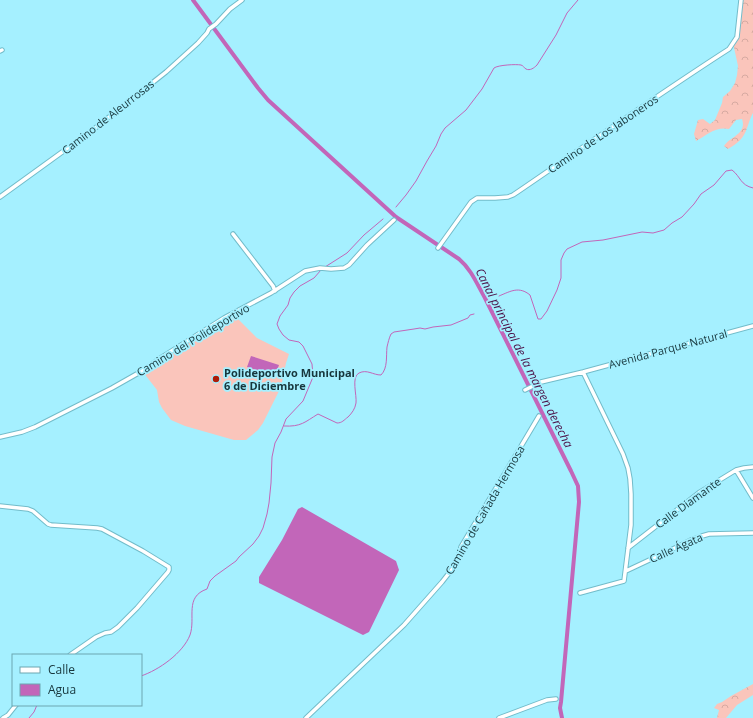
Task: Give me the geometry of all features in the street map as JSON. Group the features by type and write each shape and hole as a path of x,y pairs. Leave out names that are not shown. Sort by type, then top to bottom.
{"street":[{"name":"Camino de Aleurrosas","path":"0,197 94,129 166,72 198,43 210,28 216,24 230,9 242,0"},
{"name":"Camino de Los Jaboneros","path":"438,248 471,202 477,198 508,197 513,195 691,73 729,49 737,36 741,0"},
{"name":"Camino del Polideportivo","path":"0,437 22,432 35,427 107,391 142,371 224,318 275,291 305,271 320,268 331,270 344,268 349,265 367,245 394,220"},
{"path":"233,234 273,286 275,291"},
{"name":"Avenida Parque Natural","path":"525,390 541,382 753,326"},
{"path":"580,593 624,581 632,525 632,494 628,468 623,454 583,372"},
{"name":"Camino de Cañada Hermosa","path":"306,718 404,625 453,568 461,547 539,416"},
{"name":"Calle Diamante","path":"628,548 700,492 736,470 753,467"},
{"path":"736,470 753,498"},
{"path":"0,506 33,511 51,525 102,529 169,567 168,572 127,619 112,632 96,637 71,654"},
{"name":"Calle Ágata","path":"626,571 702,536 709,534 753,533"},
{"path":"499,718 548,700 556,699"},
{"path":"3,718 15,706"}],"green space":[{"path":"741,0 753,0 753,113 746,132 742,138 728,149 724,146 738,134 742,128 742,119 736,120 729,129 724,128 716,130 696,141 694,134 698,120 703,119 710,124 715,120 723,97 730,91 735,83 738,66 733,43 737,36"},
{"name":"Polideportivo Municipal 6 de Diciembre","path":"234,315 257,338 289,354 281,387 263,423 258,430 246,440 234,440 185,426 171,420 159,402 157,390 143,372 212,327"},
{"path":"753,684 753,695 737,705 726,718 717,718 719,710 714,708 717,704"}],"water":[{"path":"251,356 279,365 275,376 247,367"},
{"path":"302,507 396,561 399,570 369,632 363,635 259,583 259,577 282,540 298,509"}],"waterway":[{"name":"Canal principal de la margen derecha","path":"193,0 268,100 396,217 459,259 470,272 485,298 578,486 579,502 560,708 562,718"},
{"path":"396,207 416,181 445,128 466,110 482,89 494,68 503,65 522,65 527,70 535,67 556,35 567,13 578,0"},
{"path":"499,296 515,290 526,292 530,295 538,319 541,319 547,311 557,290 561,278 561,260 567,249 582,242 603,240 642,232 653,233 664,230 682,217 701,194 714,185 726,171 732,170 743,183 753,188"},
{"path":"325,267 347,253 364,235 383,219"},
{"path":"142,676 155,670 170,660 187,642 192,628 192,609 195,597 207,589 210,581 215,576 236,561 253,544 263,528 269,503 272,457 275,443 286,419 303,401 313,377 312,364 303,346 299,342 289,340 283,335 277,324 294,292 300,286 314,278 321,270"},
{"path":"284,426 299,425 318,414 337,423 342,422 351,414 356,405 355,378 357,375 362,372 381,375 385,369 387,347 391,334 394,332 420,328 425,329 451,325 474,314"},
{"path":"29,718 37,706"}],"place":[{"name":"Polideportivo Municipal 6 de Diciembre","path":"216,379"}]}
